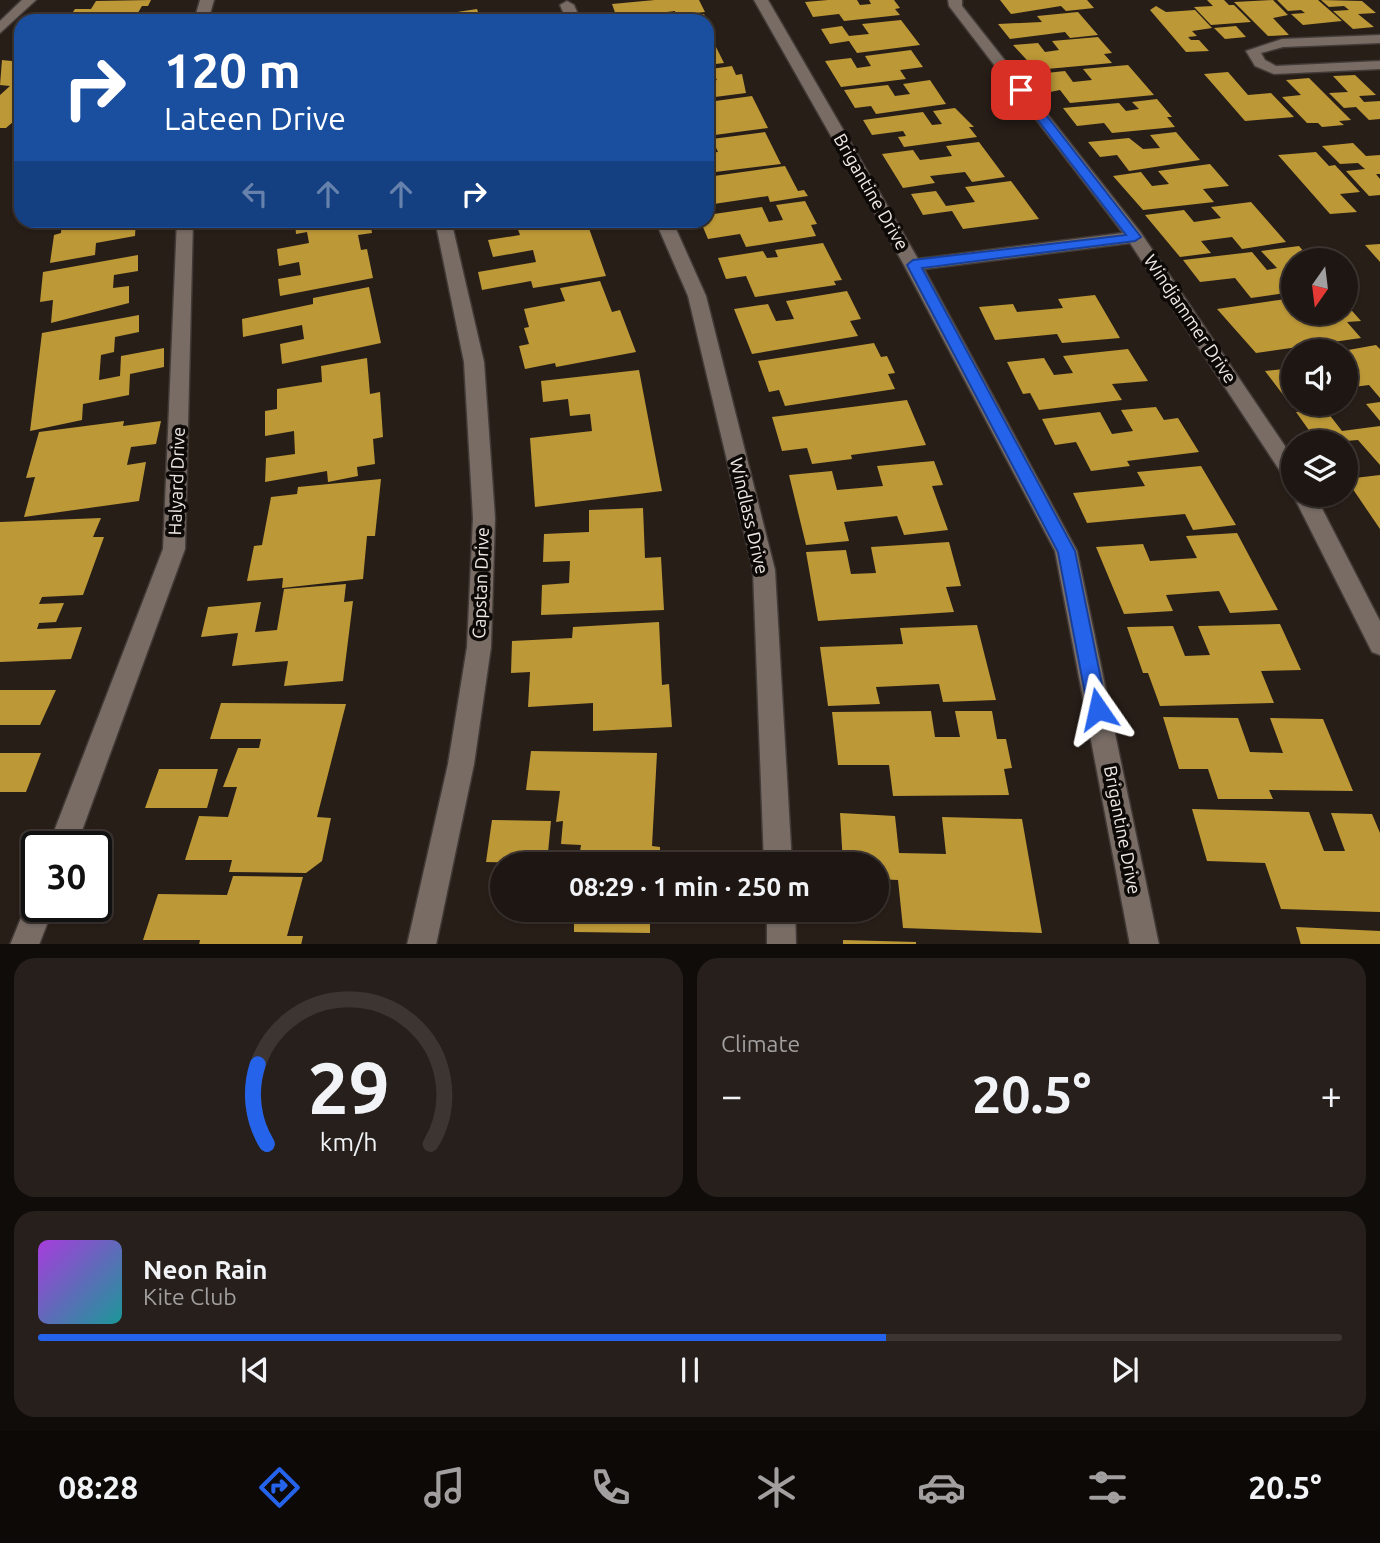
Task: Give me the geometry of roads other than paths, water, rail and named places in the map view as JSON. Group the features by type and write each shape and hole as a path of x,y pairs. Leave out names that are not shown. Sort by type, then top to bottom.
{"street":[{"path":"15,14 29,0"},
{"name":"Brigantine Drive","path":"761,0 913,265 1066,551 1145,944"},
{"name":"Windjammer Drive","path":"955,0 956,6 1135,237 1281,456"},
{"path":"567,5 571,14"},
{"path":"0,29 14,15"},
{"path":"1380,39 1282,43 1253,51 1259,62 1274,69 1380,65"},
{"name":"Halyard Drive","path":"68,831 174,549 185,228"},
{"name":"Capstan Drive","path":"421,944 461,764 479,647 484,518 474,362 445,228"},
{"name":"Windlass Drive","path":"667,228 697,296 764,570 777,852"},
{"path":"913,265 1135,237"},
{"path":"1310,507 1380,645"},
{"path":"24,944 33,922"},
{"path":"781,922 782,944"}]}
